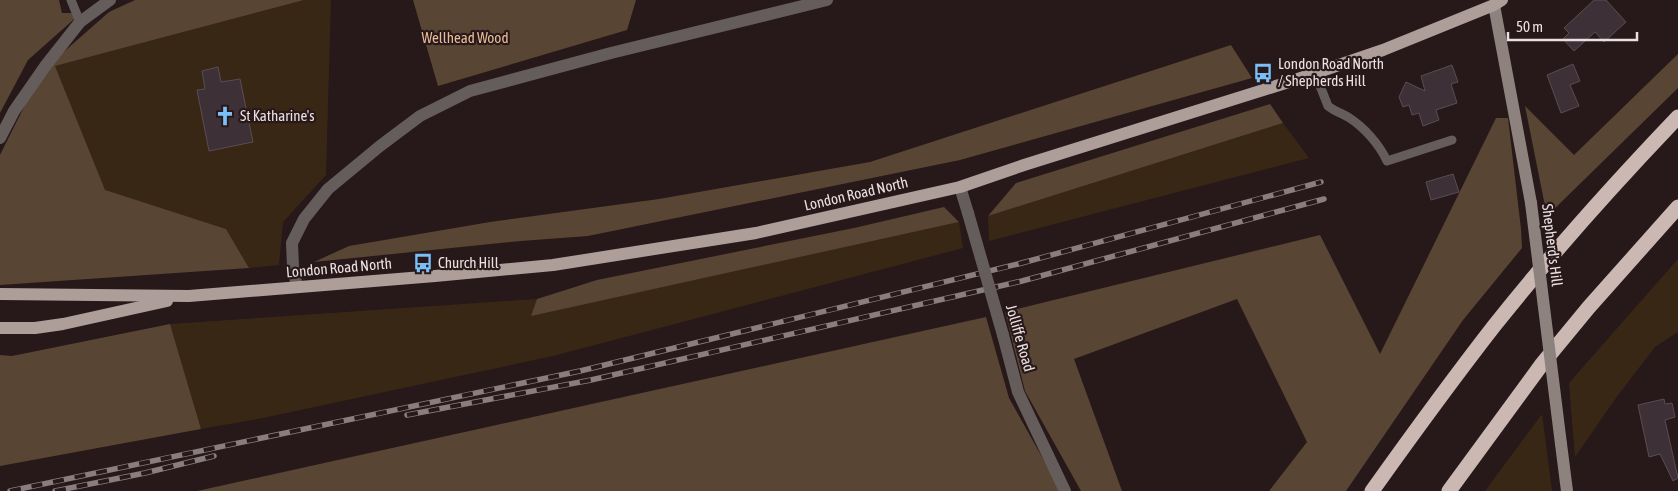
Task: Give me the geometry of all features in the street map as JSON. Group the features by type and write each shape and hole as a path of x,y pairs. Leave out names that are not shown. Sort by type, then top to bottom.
{"highway":[{"path":"1372,491 1452,380 1501,318 1588,214 1678,117"},
{"path":"1449,491 1542,364 1589,307 1678,207"}],"main road":[{"name":"London Road North","path":"0,294 189,296 553,265 756,233 960,187 1383,50 1498,3"},
{"name":"Shepherd's Hill","path":"1498,3 1531,203 1567,491"},
{"name":"London Road North","path":"0,328 35,328 63,324 189,296"}],"street":[{"path":"0,138 14,111 46,65 80,22 110,0"},
{"path":"297,287 293,267 292,243 304,219 328,189 420,116 470,92 610,53 827,0"},
{"name":"Jolliffe Road","path":"960,187 1018,392 1066,491"}],"lane":[{"path":"71,0 80,22"},
{"path":"1315,73 1328,106 1350,118 1363,129 1383,153 1387,161 1452,140"}],"shaded area":[{"path":"304,0 331,0 326,175 283,222 279,265 249,268 226,229 105,191 55,66"},
{"path":"1283,123 1309,158 989,241 988,216"},
{"path":"959,222 963,248 553,356 263,418 201,429 170,324 537,299 532,315"},
{"path":"1678,259 1678,332 1655,347 1618,395 1575,457 1569,383"},
{"path":"1542,414 1552,491 1485,491"}],"green space":[{"path":"0,0 59,0 62,13 81,13 28,60 0,113"},
{"path":"135,0 304,0 55,66 105,190 226,229 249,268 0,285 0,155 42,71 109,12"},
{"name":"Wellhead Wood","path":"413,0 636,0 627,30 438,86"},
{"path":"1231,45 1252,78 960,160 588,236 314,262 349,246 490,222 659,199 870,162"},
{"path":"1678,54 1678,88 1547,216 1525,106 1574,155"},
{"path":"1270,104 1283,123 988,216 1016,183"},
{"path":"1496,118 1508,118 1522,248 1463,320 1346,491 1269,491 1307,442 1237,299 1074,359 1122,491 1081,491 1025,391 1005,312 1320,235 1380,354"},
{"path":"944,207 959,222 531,316 537,299 597,280 854,228"},
{"path":"986,317 1009,398 1061,491 197,491"},
{"path":"170,324 201,429 0,466 0,355 12,356"}],"building":[{"path":"1594,0 1606,0 1626,22 1604,42 1595,32 1574,51 1563,39 1569,33 1564,28"},
{"path":"1573,64 1580,81 1570,85 1579,106 1561,113 1547,75"},
{"path":"1452,65 1458,82 1451,84 1457,103 1436,110 1439,120 1423,126 1419,113 1412,115 1409,105 1403,107 1399,97 1406,82 1425,91 1421,76"},
{"name":"St Katharine's","path":"218,67 221,82 240,79 253,142 209,151 197,90 205,89 202,71"},
{"path":"1453,174 1459,192 1431,200 1426,182"},
{"path":"1664,399 1665,404 1672,403 1675,417 1665,420 1678,478 1673,481 1660,454 1649,457 1638,405"}],"railway":[{"path":"10,491 580,371 1018,264 1321,182"},
{"path":"407,415 591,380 1022,281 1324,199"},
{"path":"55,491 145,473 214,456"}],"place":[{"name":"London Road North / Shepherds Hill","path":"1263,73"},
{"name":"St Katharine's","path":"225,116"},
{"name":"Church Hill","path":"423,263"}]}
